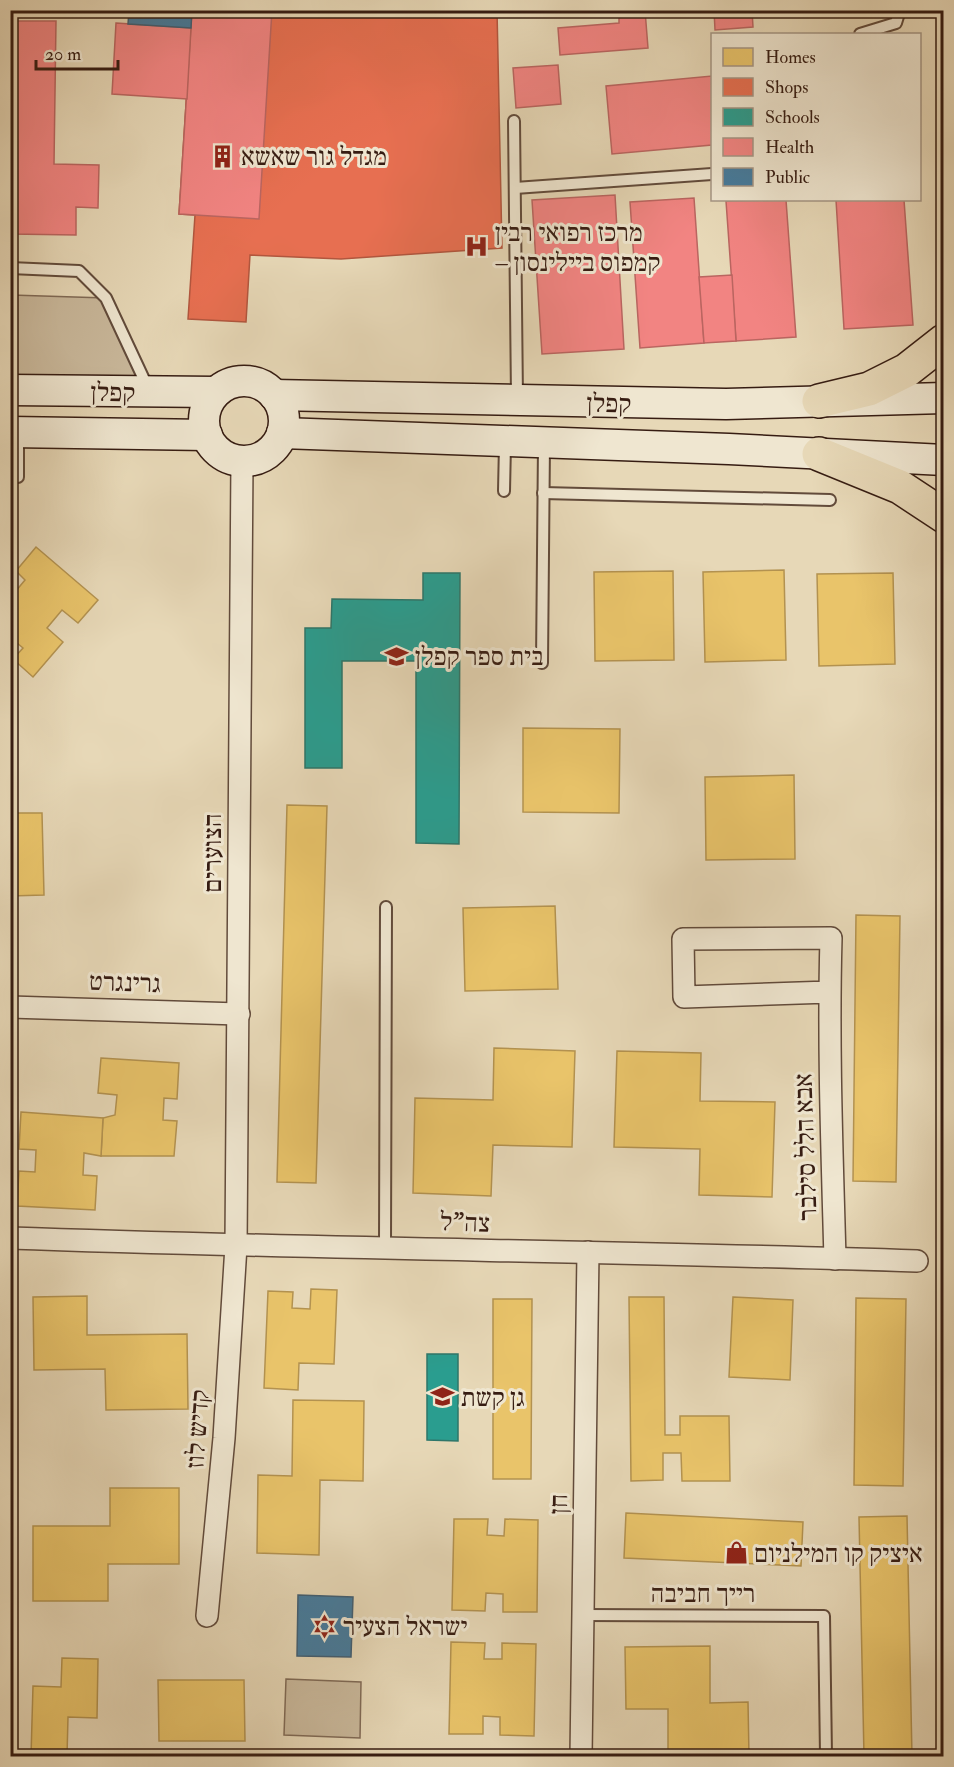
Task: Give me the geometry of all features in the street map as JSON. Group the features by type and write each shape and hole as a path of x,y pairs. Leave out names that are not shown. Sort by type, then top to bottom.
{"main road":[{"path":"819,401 870,389 907,370 944,341"},
{"path":"819,454 900,487 944,516"}],"street":[{"path":"253,382 274,396 282,414 282,433 276,445 255,460 242,461 229,458 218,451 207,435 204,415 216,392 227,384 253,382"},
{"name":"קפלן","path":"10,390 216,392"},
{"name":"קפלן","path":"274,396 726,404 944,398"},
{"name":"קפלן","path":"14,432 207,435"},
{"name":"קפלן","path":"282,433 944,460"},
{"name":"הצוערים","path":"236,1246 242,461"},
{"name":"אבא הלל סילבר","path":"829,992 684,997 683,939 831,938 828,1033 835,1258"},
{"name":"גרינגרט","path":"10,1007 238,1014"},
{"name":"צה\"ל","path":"10,1238 236,1246 385,1247 917,1262"},
{"name":"קדיש לוז","path":"207,1616 224,1438 236,1246"},
{"name":"חן","path":"581,1756 588,1252"}],"lane":[{"path":"863,33 896,23 900,10"},
{"path":"514,121 517,402"},
{"path":"515,188 711,174"},
{"path":"10,268 79,271 106,298 150,393"},
{"path":"10,477 18,477 14,432"},
{"path":"504,490 505,441"},
{"path":"542,663 544,442"},
{"path":"543,493 830,500"},
{"path":"385,1247 386,907"},
{"name":"רייך חביבה","path":"583,1615 824,1616 826,1756"}],"shaded area":[{"path":"11,295 106,298 150,393 11,390"},
{"path":"286,1679 361,1682 360,1738 284,1735"}],"building: Homes":[{"path":"36,547 98,600 78,623 62,610 47,628 63,642 33,677 13,659 23,648 10,637 10,598 25,580 16,571"},
{"path":"784,570 786,660 705,662 703,572"},
{"path":"673,571 674,660 595,661 594,572"},
{"path":"893,573 895,664 819,666 817,574"},
{"path":"523,728 620,729 619,813 523,812"},
{"path":"794,775 795,859 706,860 705,777"},
{"path":"287,805 327,806 316,1183 277,1182"},
{"path":"10,813 42,813 44,895 10,896"},
{"path":"555,906 558,989 465,991 463,908"},
{"path":"856,915 900,916 896,1182 853,1181"},
{"path":"494,1048 575,1051 572,1147 493,1145 491,1196 413,1193 415,1098 493,1100"},
{"path":"617,1051 701,1053 700,1101 775,1102 772,1197 699,1195 700,1149 614,1147"},
{"path":"101,1058 179,1063 177,1099 164,1098 163,1120 177,1121 174,1156 101,1156 103,1118 115,1115 117,1095 98,1093"},
{"path":"21,1112 103,1118 101,1156 84,1153 83,1175 97,1176 95,1210 17,1206 19,1171 35,1172 36,1150 19,1149"},
{"path":"311,1289 337,1290 334,1364 299,1363 298,1390 264,1388 268,1291 293,1292 292,1308 310,1309"},
{"path":"87,1296 87,1335 187,1334 188,1409 106,1410 105,1369 34,1370 33,1297"},
{"path":"629,1297 664,1297 665,1435 680,1435 680,1416 729,1416 730,1481 682,1481 681,1453 663,1453 663,1480 631,1481"},
{"path":"733,1297 793,1300 790,1380 729,1377"},
{"path":"856,1298 906,1299 903,1486 854,1485"},
{"path":"493,1299 532,1299 531,1479 493,1479"},
{"path":"293,1400 364,1401 363,1481 320,1480 319,1555 257,1553 258,1475 292,1476"},
{"path":"110,1488 179,1488 179,1564 108,1564 108,1601 33,1601 33,1526 110,1526"},
{"path":"626,1513 803,1522 801,1566 624,1558"},
{"path":"907,1516 912,1756 864,1756 859,1517"},
{"path":"454,1519 488,1519 487,1535 504,1536 505,1519 538,1520 537,1612 503,1612 503,1594 486,1593 485,1611 452,1610"},
{"path":"451,1642 485,1643 484,1659 502,1659 502,1643 536,1644 534,1736 500,1735 500,1717 483,1716 483,1734 449,1734"},
{"path":"710,1646 710,1703 748,1702 749,1756 668,1756 668,1709 626,1709 625,1647"},
{"path":"62,1658 98,1659 97,1718 68,1717 67,1756 31,1756 33,1686 61,1687"},
{"path":"158,1680 244,1680 245,1741 159,1741"}],"building: Shops":[{"path":"192,10 497,10 502,248 341,259 250,255 246,322 188,319 195,215 179,214"}],"building: Schools":[{"path":"423,573 460,573 459,844 416,843 416,661 342,661 342,768 305,768 305,628 331,628 332,599 423,600"},
{"name":"גן קשת","path":"427,1354 458,1354 458,1441 427,1440"}],"building: Health":[{"name":"מגדל גור שאשא","path":"192,10 272,10 259,219 179,214"},
{"path":"645,10 648,48 560,55 558,28 619,23 619,12"},
{"path":"714,10 752,10 753,27 715,30"},
{"path":"10,21 56,21 54,164 99,165 98,208 76,207 76,235 10,234"},
{"path":"116,23 191,28 187,99 112,94"},
{"path":"558,65 561,104 516,108 513,68"},
{"path":"711,76 711,145 612,154 606,86"},
{"path":"615,195 624,349 542,354 532,200"},
{"path":"694,198 704,343 640,348 630,202"},
{"path":"726,201 786,201 796,337 736,341"},
{"path":"836,201 904,201 913,325 844,329"},
{"path":"732,275 736,341 704,343 699,277"}],"building: Public":[{"path":"129,10 192,10 191,28 128,24"},
{"name":"ישראל הצעיר","path":"298,1595 353,1597 351,1657 297,1656"}],"place":[{"name":"מגדל גור שאשא","path":"223,156"},
{"name":"מרכז רפואי רבין – קמפוס ביילינסון","path":"477,247"},
{"name":"בית ספר קפלן","path":"397,656"},
{"name":"גן קשת","path":"443,1397"},
{"name":"איציק קו המילניום","path":"736,1553"},
{"name":"ישראל הצעיר","path":"325,1626"}]}
